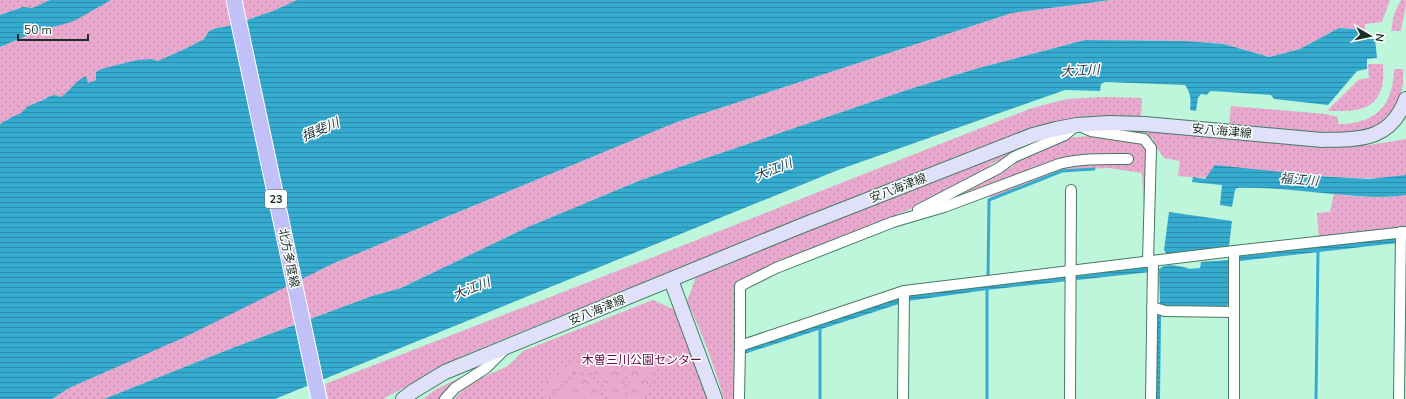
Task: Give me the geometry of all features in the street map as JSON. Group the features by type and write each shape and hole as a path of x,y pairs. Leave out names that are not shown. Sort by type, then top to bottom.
{"main road":[{"name":"北方多度線","path":"234,0 319,398"},
{"name":"安八海津線","path":"403,399 445,372 801,226 1033,135 1077,125 1109,123 1145,124 1322,140 1351,139 1371,136 1388,127 1401,112 1406,99"},
{"path":"671,280 715,399"}],"street":[{"path":"893,222 999,168 1014,157 1065,135 1077,125 1091,132 1144,139 1151,148 1150,262 1158,309 1151,399"},
{"path":"739,399 740,286 776,268 893,222 944,207 1059,164 1082,159 1128,159"},
{"path":"1070,399 1071,190"},
{"path":"740,346 904,296 1071,276 1150,262 1234,257 1402,236 1399,399"},
{"path":"1234,257 1234,399"},
{"path":"903,399 904,296"},
{"path":"1158,309 1234,312"},
{"path":"445,399 455,388 486,368 510,345"}],"green space":[{"path":"0,0 50,0 32,8 23,7 0,15"},
{"path":"111,0 297,0 273,11 209,31 204,39 158,61 151,59 101,69 96,72 96,80 74,85 61,97 55,95 50,96 28,106 21,113 0,124 0,47 40,30 61,25"},
{"path":"1111,0 1390,0 1382,22 1365,24 1365,30 1339,28 1300,49 1269,57 1224,44 1185,41 1085,40 975,69 907,90 641,180 528,227 401,288 372,296 235,347 104,399 52,399 69,388 332,264 677,122 1012,13"},
{"path":"1401,0 1406,0 1401,31 1391,31 1394,14"},
{"path":"1368,64 1383,64 1382,86 1379,95 1368,106 1362,109 1329,111 1328,110 1358,80 1369,78"},
{"path":"1394,69 1403,69 1403,84 1396,106 1382,122 1364,132 1323,135 1229,125 1231,106 1326,114 1338,117 1338,124 1363,121 1380,110 1386,103 1393,82"},
{"path":"1104,97 1142,98 1141,117 1032,131 669,272 462,356 383,399 328,399 325,384 996,122 1032,108 1067,99"},
{"path":"1107,128 1322,146 1369,145 1406,139 1406,175 1384,178 1300,176 1213,178 1178,176 1180,161 1164,158 1154,144 1153,138 1095,129"},
{"path":"1061,133 989,165 991,169 928,202 870,225 736,284 736,399 724,399 698,325 687,301 696,277 751,252 986,158"},
{"path":"1088,136 1139,141 1147,149 1147,212 1144,212 1142,173 1109,168 1062,170 992,198 984,194 1077,157 931,207 1014,166 1014,160 1069,138"},
{"path":"1334,194 1370,197 1406,195 1406,229 1319,239 1317,213 1330,212"},
{"name":"木曽三川公園センター","path":"653,300 675,310 701,374 709,399 454,399 470,383 508,366 523,351"},
{"path":"656,357 671,361 675,367 670,369 653,370 642,399 628,399 629,378 623,366 624,362"},
{"path":"586,361 612,364 621,371 624,376 625,383 623,399 608,399 602,379 598,374 584,370 572,374 562,382 550,397 542,391 544,385 553,375 574,364"},
{"path":"463,376 439,399 423,399 435,390"},
{"path":"584,376 594,380 603,399 557,399 561,391 568,384 575,379"}],"water":[{"path":"50,0 111,0 74,21 40,30 0,47 0,15 23,7 32,8"},
{"name":"揖斐川","path":"297,0 1111,0 1012,13 677,122 332,264 185,337 69,388 52,399 0,399 0,124 21,113 28,106 50,96 55,95 61,97 79,80 86,76 88,83 96,80 96,72 101,69 137,60 151,59 158,61 204,39 209,31 273,11"},
{"name":"大江川","path":"1339,28 1365,30 1365,39 1375,39 1377,58 1367,59 1367,69 1357,71 1328,105 1274,99 1271,95 1212,91 1207,95 1201,94 1198,98 1196,111 1190,110 1190,97 1185,85 1105,82 1101,84 1100,91 1065,90 838,170 275,399 104,399 235,347 372,296 401,288 528,227 641,180 907,90 975,69 1085,40 1185,41 1224,44 1269,57 1300,49"},
{"name":"福江川","path":"1215,165 1318,176 1369,179 1406,175 1406,195 1370,197 1273,189 1237,188 1235,190 1232,207 1220,205 1222,185 1192,182 1193,177 1205,179"},
{"path":"1169,212 1232,221 1229,246 1167,254 1164,250"},
{"path":"1406,237 1406,242 1240,261 1228,266 1229,303 1226,307 1164,306 1161,315 1160,399 1154,399 1155,316 1160,304 1159,269 1162,267 1170,265 1189,269 1200,268 1201,262 1228,260 1241,256"},
{"path":"1149,267 1150,272 987,290 908,301 744,354 745,348 900,297"}],"waterway":[{"path":"988,278 989,200 1062,171 1094,169"},
{"path":"1316,399 1318,252"},
{"path":"987,288 987,399"},
{"path":"820,329 820,399"}]}
